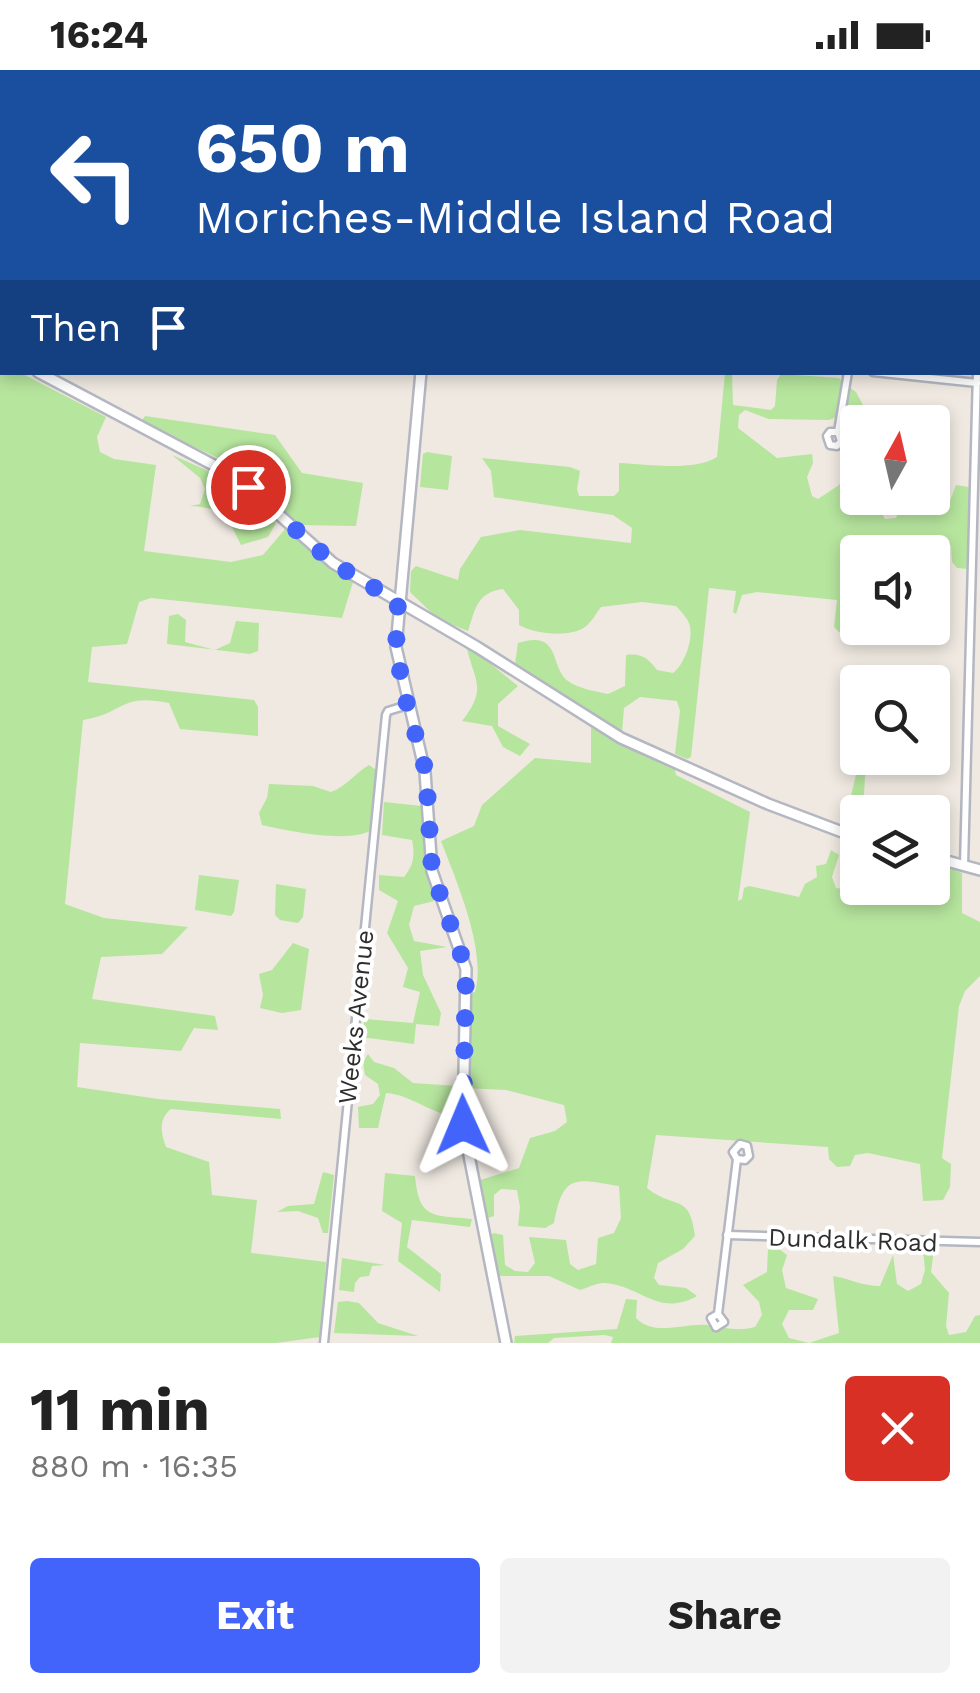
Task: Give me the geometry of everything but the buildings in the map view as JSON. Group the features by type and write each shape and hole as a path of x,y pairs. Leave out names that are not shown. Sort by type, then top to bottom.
{"main road":[{"path":"44,375 238,478 333,563 632,744 840,831"},
{"path":"422,375 396,648 426,772 432,871 466,969 463,1125 506,1343"},
{"path":"950,862 980,870"}],"street":[{"path":"838,432 848,375"},
{"path":"904,375 977,382"},
{"path":"964,865 978,375"},
{"name":"Weeks Avenue","path":"324,1343 386,715 408,704"},
{"path":"718,1314 737,1159"},
{"name":"Dundalk Road","path":"727,1235 980,1242"}],"green space":[{"path":"0,375 25,375 106,417 97,437 100,452 114,459 156,465 144,551 231,562 263,555 286,528 353,582 342,618 151,598 139,602 127,644 92,647 88,682 254,700 258,707 258,736 180,729 169,703 153,701 131,702 83,720 65,904 104,918 188,927 162,954 101,957 92,999 215,1016 218,1030 194,1028 181,1051 80,1043 77,1087 158,1099 280,1109 281,1119 171,1109 162,1122 163,1137 166,1147 209,1162 212,1195 257,1200 251,1253 326,1262 320,1337 276,1343 0,1343"},
{"path":"725,375 732,375 733,405 771,410 780,375 839,378 842,382 837,417 769,419 745,410 739,415 738,428 777,458 812,454 807,477 812,496 818,499 840,483 840,515 883,515 885,519 897,515 950,515 956,485 969,487 969,569 957,568 952,562 950,535 840,535 840,632 834,627 837,600 757,592 742,595 736,614 736,591 709,588 691,757 687,759 675,754 680,711 677,701 640,697 624,708 622,732 515,664 518,643 532,640 548,645 568,681 593,691 608,694 625,686 626,655 640,656 657,670 673,673 684,659 691,633 688,621 676,606 642,602 601,607 585,627 552,634 519,625 519,610 503,589 482,598 468,631 438,619 410,592 411,571 416,566 458,580 460,569 481,537 520,530 631,543 632,528 613,515 494,497 491,471 482,458 570,467 580,471 579,496 614,496 619,491 619,463 683,466 717,457"},
{"path":"850,388 863,405 847,405"},
{"path":"145,416 275,435 302,473 363,483 356,526 300,525 258,486 220,459 141,422"},
{"path":"423,454 452,456 448,490 420,487"},
{"path":"172,455 217,475 251,498 276,523 268,537 241,545 223,515 190,506 200,504 205,489 200,478"},
{"path":"178,614 186,620 185,642 214,650 167,644 169,616"},
{"path":"236,621 259,623 258,651 250,654 215,650 230,643"},
{"path":"466,644 518,686 498,704 498,726 530,744 520,756 503,747 492,726 462,721 477,691"},
{"path":"591,726 633,750 674,765 676,775 750,812 738,901 749,886 799,897 805,884 817,877 816,866 826,864 831,850 839,855 832,877 840,889 840,905 950,905 950,869 962,873 962,913 980,922 980,976 965,991 959,1006 942,1158 951,1164 950,1187 943,1200 923,1201 920,1164 868,1153 855,1155 850,1166 837,1167 829,1159 828,1147 656,1135 647,1188 685,1207 695,1236 683,1249 658,1263 654,1278 659,1285 686,1288 697,1296 671,1304 617,1285 601,1283 580,1290 549,1276 496,1276 489,1236 494,1233 503,1235 505,1265 515,1271 528,1272 535,1263 529,1237 566,1240 570,1264 578,1270 596,1264 598,1238 614,1233 621,1218 619,1186 573,1183 562,1195 554,1223 545,1228 518,1226 517,1190 501,1189 494,1195 494,1216 488,1218 480,1180 519,1168 530,1138 555,1131 567,1122 564,1105 506,1090 465,1088 470,993 475,992 477,957 468,916 441,841 474,826 482,805 535,758 591,763"},
{"path":"369,765 376,770 370,831 332,836 262,825 259,813 269,784 313,786 331,792"},
{"path":"856,775 865,775 864,795 851,795"},
{"path":"384,802 422,806 424,853 434,901 414,906 409,925 414,941 447,947 420,951 423,975 441,1013 439,1026 416,1024 414,1044 361,1037 365,1019 413,1023 420,992 403,987 408,968 387,933 398,901 379,890 379,875 404,877 412,864 413,850 412,840 382,835"},
{"path":"199,875 239,880 231,916 195,910"},
{"path":"276,884 306,889 303,917 298,923 280,920 275,915"},
{"path":"293,943 309,949 301,1010 282,1013 260,1008 263,995 259,974 272,970"},
{"path":"368,1054 374,1062 394,1068 413,1083 457,1086 456,1117 386,1093 378,1128 359,1128 358,1107 373,1104 380,1095 378,1084 365,1075 363,1062"},
{"path":"323,1172 334,1175 328,1233 323,1233 318,1218 298,1211 277,1212 288,1206 314,1204"},
{"path":"385,1173 415,1176 420,1201 430,1212 472,1219 470,1227 412,1220 407,1247 441,1274 440,1292 398,1261 402,1223 382,1211"},
{"path":"768,1248 778,1248 787,1255 782,1270 786,1288 818,1299 813,1310 789,1310 782,1324 789,1338 809,1343 611,1343 613,1337 605,1335 514,1343 515,1336 617,1329 626,1299 637,1300 636,1318 651,1327 755,1327 762,1315 759,1302 743,1285 767,1272"},
{"path":"923,1248 934,1249 931,1272 949,1293 949,1335 966,1332 975,1316 980,1315 980,1343 809,1343 839,1333 833,1276 880,1286 893,1255 897,1284 908,1291 921,1284 925,1270"},
{"path":"342,1258 385,1265 372,1266 369,1276 360,1277 355,1283 354,1292 339,1290"},
{"path":"338,1302 359,1303 378,1323 418,1336 334,1333"}],"route":[{"path":"248,487 333,563 398,602 396,648 426,772 432,871 466,969 463,1125"}]}
